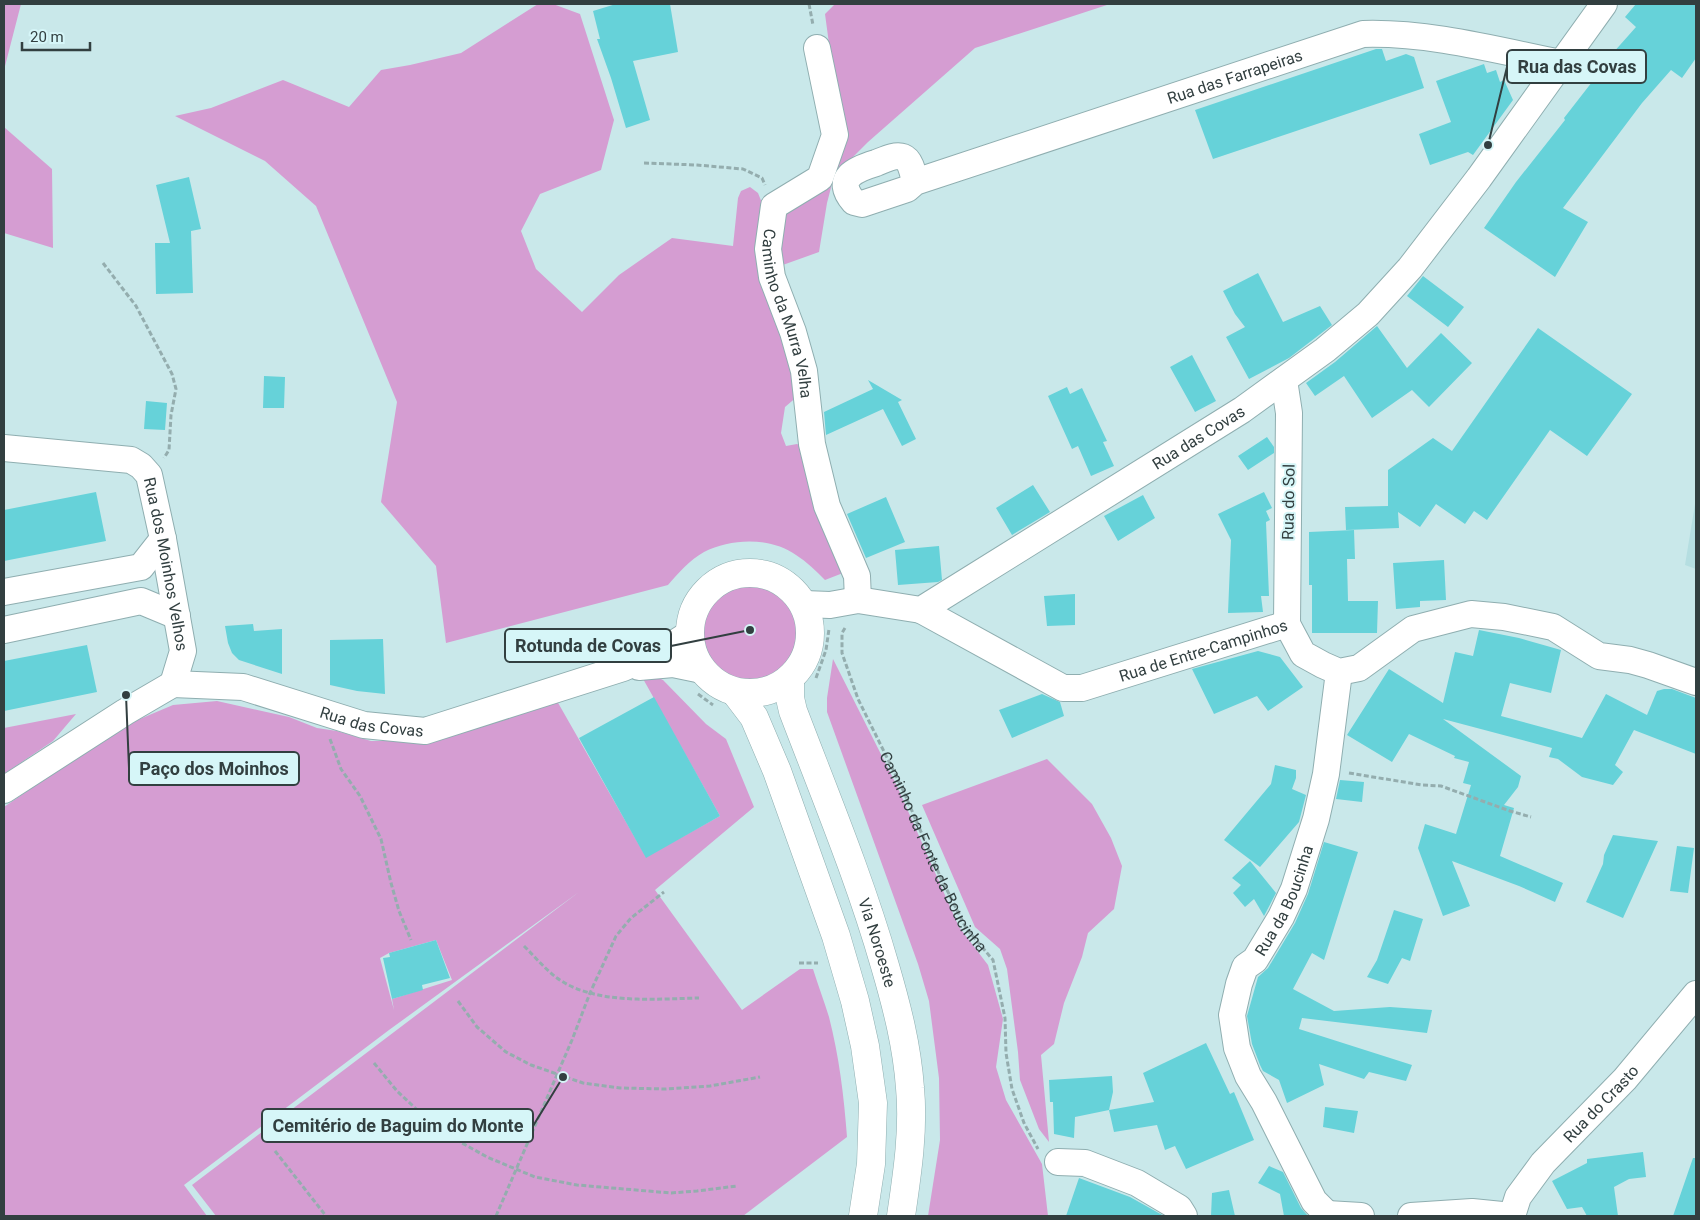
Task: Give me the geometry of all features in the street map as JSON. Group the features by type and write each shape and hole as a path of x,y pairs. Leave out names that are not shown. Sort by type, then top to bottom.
{"main road":[{"path":"754,572 774,577 792,588 815,611 810,644 803,663 790,679 773,690 754,694 734,692 716,684 702,670 693,653 689,634 692,615 701,597 715,583 734,574 754,572"},
{"name":"Via Noroeste","path":"790,679 792,711 873,923 903,1036 911,1112 901,1216"},
{"path":"734,692 754,717 777,771 836,936 855,1001 873,1103 871,1164 864,1216"}],"street":[{"name":"Rua das Covas","path":"921,610 1242,410 1332,344 1368,314 1388,294 1479,178 1604,4"},
{"name":"Rua das Farrapeiras","path":"915,182 1363,34 1392,33 1478,46 1560,63"},
{"name":"Caminho da Murra Velha","path":"817,48 835,135 820,178 774,206 768,249 772,278 793,332 804,371 812,444 827,506 857,576 858,600"},
{"name":"Rua do Sol","path":"1284,380 1289,413 1286,624"},
{"name":"Rua dos Moinhos Velhos","path":"4,448 131,460 141,466 149,475 163,539 183,651 173,684"},
{"path":"4,592 141,567 163,539"},
{"path":"815,611 858,600 921,610"},
{"path":"4,630 141,601 177,616"},
{"name":"Rua de Entre-Campinhos","path":"921,610 1063,688 1082,688 1286,624 1303,654 1339,672"},
{"path":"1339,672 1359,668 1413,629 1471,614 1504,617 1553,627 1599,656 1639,662 1696,682"},
{"name":"Rua das Covas","path":"173,684 244,687 364,725 424,730 623,668 664,650 689,634"},
{"name":"Rua das Covas","path":"623,668 673,664 702,670"},
{"name":"Rua da Boucinha","path":"1326,1215 1314,1201 1264,1102 1248,1076 1237,1048 1232,1015 1245,967 1255,960 1281,917 1294,888 1318,812 1326,769 1339,672"},
{"path":"4,790 125,712 173,684"},
{"name":"Rua do Crasto","path":"1512,1216 1518,1197 1543,1163 1625,1079 1696,994"},
{"path":"1058,1162 1085,1162 1137,1183 1179,1208 1184,1216"},
{"path":"1412,1216 1472,1212 1512,1216"},
{"path":"1326,1215 1361,1216"}],"path":[{"path":"644,164 697,165 743,169 762,178 774,206"},
{"path":"103,263 136,306 172,374 176,389 171,416 169,450 149,475"},
{"name":"Caminho da Fonte da Boucinha","path":"858,600 842,633 842,653 858,699 903,790 940,876 966,928 993,960 1005,1018 1006,1053 1012,1089 1024,1123 1038,1149 1058,1162"},
{"path":"328,714 330,739 338,761 341,769 360,796 381,839 391,883 411,940"},
{"path":"1326,769 1422,785 1441,786 1531,817"},
{"path":"496,1216 610,949 623,927 631,918 664,892"},
{"path":"524,946 556,978 590,993 606,997 699,998"},
{"path":"798,963 818,963"},
{"path":"458,1002 477,1027 506,1052 531,1065 583,1083 620,1088 665,1090 710,1086 760,1077"},
{"path":"374,1063 397,1091 428,1120 471,1148 516,1171 534,1177 576,1185 639,1191 671,1193 736,1186"},
{"path":"275,1150 326,1216"}],"shaded area":[{"path":"4,4 21,4 4,70"},
{"path":"538,4 553,4 580,14 614,120 601,170 540,194 521,231 536,269 582,312 619,275 672,238 733,246 738,198 741,191 750,187 758,193 762,203 799,395 785,407 781,433 786,446 797,444 803,447 843,573 825,580 800,558 786,549 763,542 727,544 715,547 699,555 684,567 668,585 446,643 436,566 381,502 397,402 316,206 265,161 175,116 211,108 283,80 349,107 381,70 461,53"},
{"path":"835,4 1110,4 975,48 868,142 834,176 827,203 819,252 780,266 780,221 842,140 825,14"},
{"path":"4,127 52,169 53,248 4,233"},
{"path":"1696,498 1696,569 1685,565"},
{"path":"750,586 768,590 783,600 793,615 797,633 793,651 783,666 768,676 750,680 732,676 717,666 707,651 703,633 707,615 717,600 732,590"},
{"path":"833,659 897,786 959,927 988,965 1003,1019 996,1067 1006,1100 1042,1164 1048,1216 928,1216 940,1140 939,1078 929,1001 918,964 827,712 827,698"},
{"path":"650,674 663,680 706,724 726,739 754,807 655,890 742,1010 800,969 813,969 829,1017 836,1046 843,1091 847,1137 743,1216 216,1216 192,1185 579,892 389,1030 184,1185 207,1216 4,1216 4,807 121,727 173,705 217,701 289,717 317,728 337,731 371,741 411,741 557,701 646,857 720,816 642,677","holes":["436,940 452,980 392,999 394,1010 380,958 389,953"]},
{"path":"76,714 53,741 4,774 4,728"},
{"path":"1047,759 1092,804 1111,838 1122,866 1114,909 1088,933 1082,957 1064,1003 1054,1044 1041,1055 1049,1142 1039,1129 1020,1080 1007,969 1000,949 975,927 922,805"}],"building":[{"path":"616,4 670,4 678,52 633,61 650,120 626,128 597,39 600,39 593,11"},
{"path":"1636,4 1696,4 1696,58 1682,78 1671,70 1642,103 1563,208 1588,222 1555,277 1484,228 1516,182 1606,64 1604,63 1636,27 1625,17"},
{"path":"1376,49 1382,49 1386,61 1406,54 1414,57 1424,88 1213,159 1195,110"},
{"path":"1484,64 1487,73 1496,70 1500,82 1504,80 1513,100 1473,155 1468,152 1430,165 1419,134 1451,122 1436,81"},
{"path":"189,177 201,229 191,231 193,293 156,294 155,243 170,243 156,185"},
{"path":"1258,273 1283,322 1320,306 1332,325 1289,358 1249,379 1226,337 1245,327 1235,314 1223,291"},
{"path":"1423,276 1464,307 1448,327 1407,296"},
{"path":"1377,326 1407,368 1441,333 1472,363 1429,407 1412,390 1372,418 1344,376 1315,396 1306,383 1335,362"},
{"path":"1538,328 1632,394 1587,456 1550,430 1487,520 1474,511 1465,524 1436,504 1420,527 1398,512 1399,528 1346,530 1345,507 1388,506 1388,470 1433,438 1452,451"},
{"path":"1192,355 1216,401 1195,412 1170,367"},
{"path":"264,376 285,377 284,408 263,408"},
{"path":"868,380 902,400 898,402 916,439 902,446 883,409 826,435 824,412 873,389"},
{"path":"1067,387 1070,394 1082,388 1107,441 1103,442 1114,466 1091,476 1078,446 1072,449 1048,396"},
{"path":"146,401 167,403 165,430 144,429"},
{"path":"1267,437 1274,447 1274,453 1248,470 1238,456"},
{"path":"1033,485 1050,512 1012,535 996,508"},
{"path":"96,492 106,541 4,561 4,510"},
{"path":"1264,492 1272,508 1266,511 1270,520 1266,522 1269,596 1261,596 1263,612 1228,613 1231,540 1218,514"},
{"path":"1143,495 1155,518 1118,541 1104,516"},
{"path":"886,497 905,542 866,558 847,514"},
{"path":"1354,530 1355,559 1347,559 1348,601 1378,601 1377,633 1312,633 1312,585 1309,585 1309,532"},
{"path":"939,546 942,580 938,582 898,585 895,550"},
{"path":"1444,560 1446,600 1420,601 1420,607 1396,609 1393,563"},
{"path":"1075,594 1075,625 1047,626 1044,596"},
{"path":"253,624 254,631 282,629 282,674 239,660 232,653 225,626"},
{"path":"1479,630 1519,638 1561,650 1551,693 1510,683 1501,716 1582,738 1606,694 1647,715 1657,691 1672,689 1696,698 1696,754 1634,730 1615,765 1623,772 1613,785 1582,777 1558,759 1549,757 1552,748 1443,719 1521,776 1518,787 1504,805 1514,808 1500,856 1563,883 1555,902 1519,886 1452,861 1470,906 1443,916 1418,848 1425,824 1456,834 1471,785 1463,783 1469,762 1454,758 1455,756 1409,734 1392,762 1347,735 1389,669 1443,703 1455,652 1473,656"},
{"path":"383,639 385,694 357,691 330,685 330,640"},
{"path":"87,645 97,692 4,711 4,661"},
{"path":"1258,651 1280,657 1303,687 1268,711 1257,696 1214,714 1192,669"},
{"path":"1042,694 1060,702 1064,716 1012,738 999,710"},
{"path":"654,697 720,816 646,858 579,738"},
{"path":"1275,765 1296,770 1296,778 1292,789 1306,795 1299,822 1260,867 1224,840 1271,784"},
{"path":"1340,780 1364,782 1362,802 1336,799"},
{"path":"1613,835 1658,841 1623,918 1586,902 1603,864 1604,855"},
{"path":"1324,842 1358,852 1324,960 1312,953 1293,989 1334,1011 1390,1007 1432,1010 1427,1033 1302,1018 1299,1029 1412,1065 1406,1081 1369,1072 1364,1079 1319,1064 1324,1085 1287,1103 1279,1080 1263,1071 1260,1065 1252,1044 1247,1016 1258,977 1268,968 1295,923 1308,894"},
{"path":"1677,846 1694,848 1688,893 1670,891"},
{"path":"1250,861 1276,893 1264,916 1254,899 1245,907 1233,893 1241,885 1232,878"},
{"path":"1394,910 1423,919 1410,961 1402,958 1388,984 1367,977 1377,960"},
{"path":"436,940 450,978 422,985 423,990 392,999 383,958 390,957 389,953"},
{"path":"1206,1043 1230,1094 1234,1092 1254,1140 1186,1169 1175,1146 1165,1150 1157,1125 1114,1132 1109,1110 1154,1102 1143,1073"},
{"path":"1112,1076 1113,1092 1109,1110 1075,1117 1074,1138 1054,1134 1053,1102 1050,1102 1049,1080"},
{"path":"1325,1107 1358,1111 1354,1133 1323,1127"},
{"path":"1643,1152 1646,1177 1629,1179 1614,1187 1618,1216 1587,1216 1582,1207 1567,1209 1552,1181 1587,1163 1587,1159"},
{"path":"1693,1158 1696,1158 1696,1216 1673,1216"},
{"path":"1269,1166 1283,1172 1301,1208 1308,1216 1284,1216 1280,1194 1258,1183"},
{"path":"1079,1178 1130,1197 1164,1216 1066,1216"},
{"path":"1229,1190 1235,1216 1211,1216 1212,1193"}],"place":[{"name":"Rua das Covas","path":"1488,145"},
{"name":"Rotunda de Covas","path":"750,630"},
{"name":"Paço dos Moinhos","path":"126,695"},
{"name":"Cemitério de Baguim do Monte","path":"563,1077"}]}
